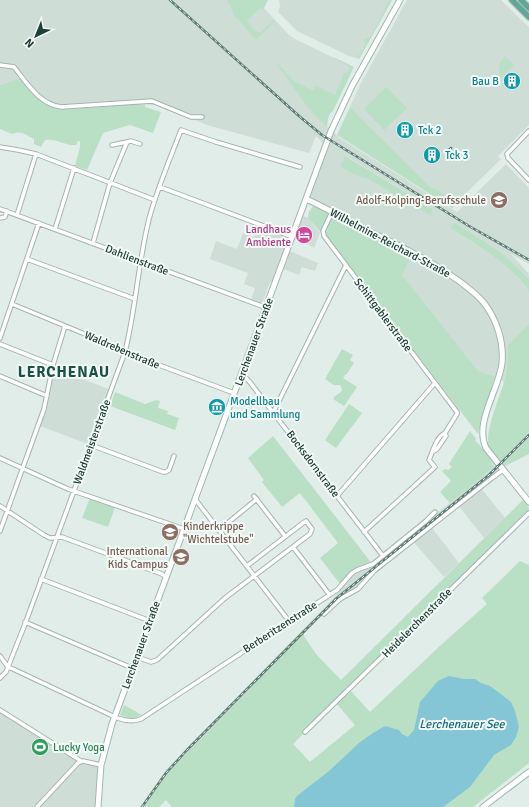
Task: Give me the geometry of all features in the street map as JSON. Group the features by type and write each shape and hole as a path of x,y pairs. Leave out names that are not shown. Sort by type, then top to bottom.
{"main road":[{"name":"Lerchenauer Straße","path":"98,807 101,765 114,716 267,308 331,131 349,91 400,0"},
{"path":"512,0 529,17"},
{"path":"521,0 529,8"},
{"name":"Wilhelmine-Reichard-Straße","path":"306,199 434,265 467,287 485,304 494,319 500,335 502,355 499,376 484,423 482,437 486,448 529,502"},
{"path":"483,807 529,772"}],"street":[{"path":"0,65 14,67 39,97 54,106 66,107 152,102 191,116 202,117"},
{"name":"Waldmeisterstraße","path":"0,678 8,667 125,352 131,328 140,261 149,218 181,130 300,167"},
{"path":"529,131 507,154 508,158 529,180"},
{"path":"112,145 131,141 140,144"},
{"path":"93,243 110,183 127,142"},
{"path":"0,147 36,154 155,200"},
{"path":"17,215 36,154"},
{"path":"55,229 74,168"},
{"path":"160,187 293,237"},
{"name":"Dahlienstraße","path":"0,209 267,308"},
{"path":"0,218 5,218 7,211"},
{"name":"Schittgablerstraße","path":"332,212 323,233 360,285 458,412 445,433 441,435 429,460 436,467 364,532"},
{"path":"0,338 39,223"},
{"path":"27,260 134,299"},
{"path":"273,412 346,265"},
{"name":"Waldrebenstraße","path":"12,304 125,352 234,393"},
{"path":"0,531 44,409 52,365 65,326"},
{"path":"0,344 52,365"},
{"name":"Bocksdornstraße","path":"242,374 249,381 383,556"},
{"path":"0,376 47,396"},
{"path":"337,496 435,383"},
{"path":"92,444 163,472 168,470 174,456"},
{"path":"0,458 74,490 184,529"},
{"name":"Berberitzenstraße","path":"324,614 340,599 358,589 374,570 503,470"},
{"path":"254,496 285,536"},
{"path":"195,499 289,620"},
{"path":"219,530 257,499"},
{"path":"0,506 50,538 62,537 162,574 166,577"},
{"name":"Berberitzenstraße","path":"8,667 114,716 126,721 136,721 337,590 348,577 357,570 373,564 435,512"},
{"name":"Heidelerchenstraße","path":"305,732 529,512"},
{"path":"137,657 155,662 223,600 312,532 312,529 306,521 247,566"},
{"path":"293,547 329,594"},
{"path":"41,579 150,621"},
{"path":"25,622 132,668"},
{"path":"0,656 8,667"},
{"path":"0,710 81,761 101,765"},
{"path":"37,807 81,761"}],"shaded area":[{"path":"0,0 268,0 262,6 289,35 353,67 337,96 315,86 313,90 294,81 278,64 317,118 340,138 457,212 506,164 529,188 529,264 511,254 529,274 529,279 504,255 490,245 454,222 450,228 497,257 510,268 529,292 529,324 509,345 504,382 495,376 478,371 401,275 410,259 313,206 306,199 326,146 316,136 309,153 207,125 158,105 137,104 60,110 53,108 38,98 20,78 0,85","holes":["346,156 433,209 430,214 368,179"]},
{"path":"279,0 392,0 359,59 349,56 297,31 278,12 280,6"},
{"path":"407,0 501,0 529,27 529,125 498,156 501,159 455,204 437,190 431,189 350,107 360,85"},
{"path":"301,215 308,218 320,233 314,248 296,236 290,251 318,263 315,271 302,267 299,275 283,269 277,284 270,282 262,304 251,300 255,288 244,284 248,273 210,259 216,241 237,249 243,233 254,237 259,225 293,237"},
{"path":"55,369 109,389 88,444 40,426 47,408"},
{"path":"529,432 529,437 520,449 502,465 503,467 430,525 459,563 444,577 412,540 374,569 358,588 339,599 318,619 188,750 168,772 144,807 140,807 166,770 329,603 342,588 341,585 349,574 369,567 409,536 494,467 491,463 493,461 500,463"},
{"path":"481,488 505,518 484,538 459,506"},
{"path":"0,710 79,761 102,765 98,807 0,807"}],"green space":[{"path":"227,0 268,0 263,10 260,8 247,21 254,30 260,33 274,20 275,21 256,40 267,53 238,19 236,19"},
{"path":"392,0 359,59 356,55 359,56 366,43 362,41 371,36 389,1"},
{"path":"505,56 514,65 501,78 499,67"},
{"path":"335,58 354,67 329,117 327,127 306,105 277,65 278,64 294,81 313,90 315,85 335,95 345,72 347,73 350,67"},
{"path":"20,78 42,102 60,110 137,104 145,105 145,107 161,112 153,133 130,125 103,133 87,170 75,166 80,141 78,141 76,145 72,145 53,140 45,140 41,147 34,144 34,139 23,134 12,134 0,129 0,85"},
{"path":"386,87 407,108 384,130 364,109"},
{"path":"350,107 431,188 438,190 455,205 452,208 337,135"},
{"path":"345,156 433,209 430,215 368,179 349,172 340,166"},
{"path":"313,206 407,254 410,259 402,275 478,371 495,376 478,434 335,248 308,218 309,212"},
{"path":"454,222 504,255 529,279 529,292 521,281 503,264 450,228"},
{"path":"529,324 529,432 500,463 489,448 488,441 490,424 505,377 508,345"},
{"path":"342,349 353,355 350,360 354,363 343,378 357,387 344,406 333,399 341,392 342,389 340,385 334,385 325,379"},
{"path":"115,392 145,404 156,400 160,401 158,408 168,411 167,414 179,418 175,430 110,406"},
{"path":"349,404 362,413 336,448 325,440"},
{"path":"470,431 476,439 475,440 493,461 491,463 494,467 450,503 440,492 451,481 442,471 445,469 448,470 452,467 449,464"},
{"path":"273,436 373,565 357,570 341,585 320,558 338,543 300,493 282,507 262,482 264,480 248,458"},
{"path":"529,437 529,454 503,467 502,465 518,449 520,449"},
{"path":"90,498 115,507 108,527 82,518"},
{"path":"523,500 529,508 528,512 349,689 370,712 487,604 482,598 520,561 529,565 529,763 473,807 172,807 166,800 159,807 144,807 168,772 304,632 304,636 316,654 341,680","holes":["335,702 355,725 310,762 293,744"]},
{"path":"124,705 142,715 132,719 120,715"}],"water":[{"name":"Lerchenauer See","path":"449,676 464,679 475,679 490,686 511,702 519,727 516,737 511,745 494,755 470,787 443,807 294,807 297,796 329,771 359,743 373,733 385,726 399,730 402,734 408,737 414,730 420,702 438,681"}],"railway":[{"path":"170,0 322,135 469,226 529,260"},
{"path":"142,807 166,773 187,750 337,598 489,475 529,435"}],"place":[{"name":"Bau B","path":"512,81"},
{"name":"Tck 2","path":"405,130"},
{"name":"Tck 3","path":"432,155"},
{"name":"Adolf-Kolping-Berufsschule","path":"499,200"},
{"name":"Landhaus Ambiente","path":"304,235"},
{"name":"Modellbau und Sammlung","path":"217,407"},
{"name":"Kinderkrippe \"Wichtelstube\"","path":"170,532"},
{"name":"International Kids Campus","path":"181,557"},
{"name":"Lucky Yoga","path":"40,747"}],"district":[{"name":"LERCHENAU","path":"64,372"}]}
